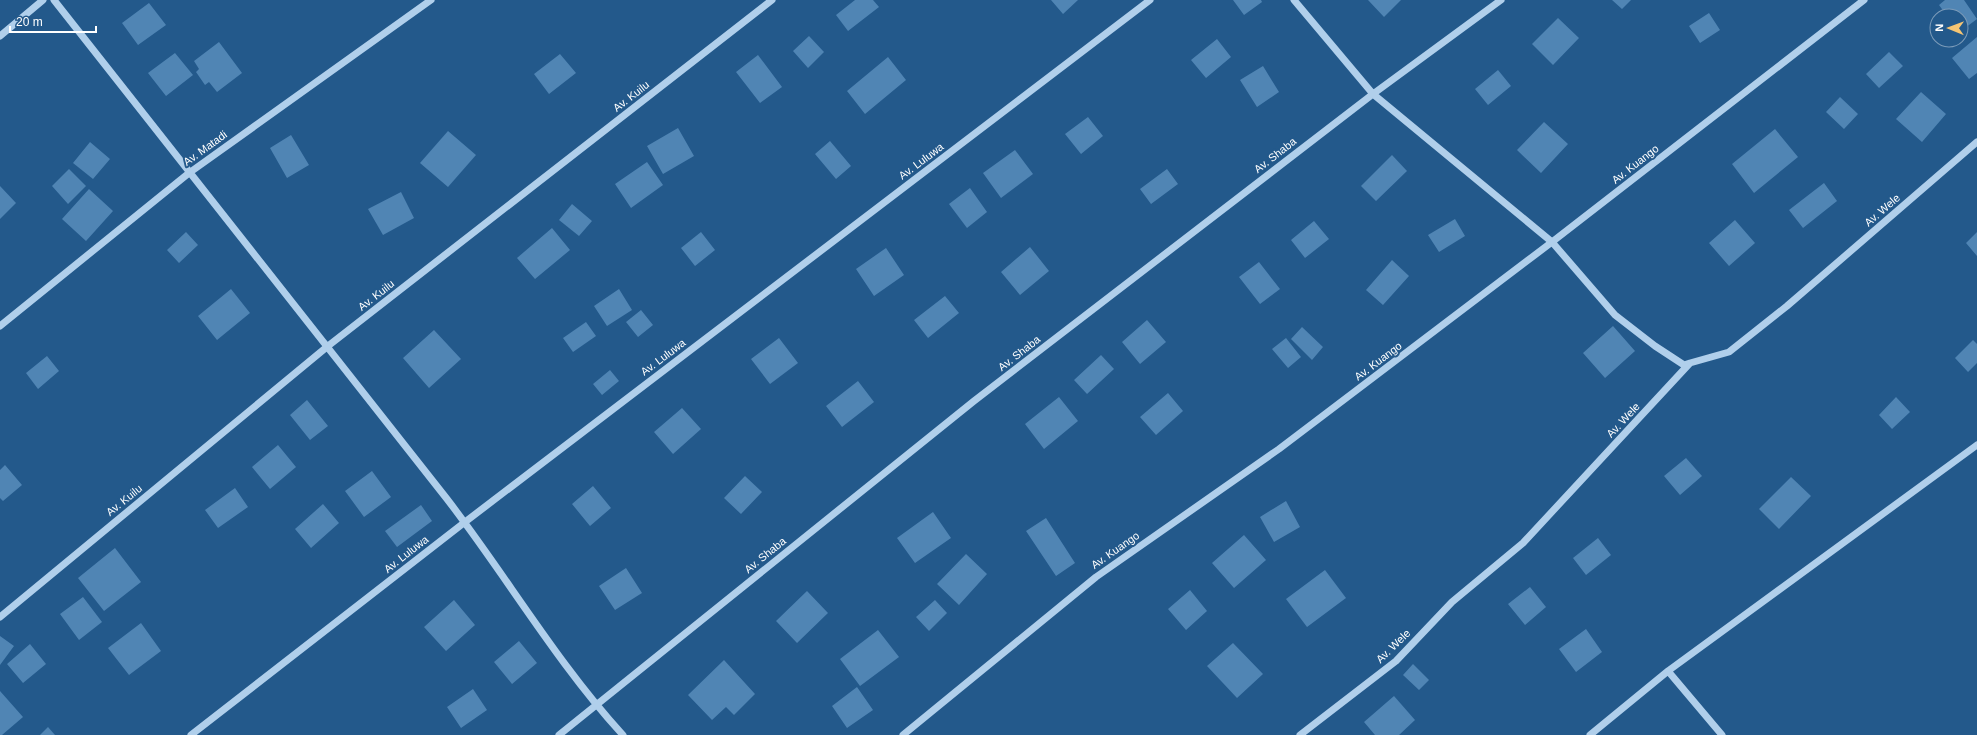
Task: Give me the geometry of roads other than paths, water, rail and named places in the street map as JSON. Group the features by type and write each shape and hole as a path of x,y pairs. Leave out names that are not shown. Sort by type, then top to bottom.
{"street":[{"path":"0,36 43,0"},
{"path":"54,0 189,173 328,346 465,522 596,706 623,735"},
{"name":"Av. Matadi","path":"0,326 189,173 431,0"},
{"name":"Av. Kuilu","path":"0,617 328,346 772,0"},
{"name":"Av. Luluwa","path":"191,735 465,522 1150,0"},
{"path":"1294,0 1373,94 1552,242 1615,315 1655,346 1684,365 1690,363"},
{"name":"Av. Shaba","path":"559,735 974,401 1373,94 1501,0"},
{"name":"Av. Kuango","path":"903,735 1096,577 1279,449 1552,242 1864,0"},
{"name":"Av. Wele","path":"1300,735 1396,661 1452,602 1523,543 1690,363 1730,352 1787,306 1977,142"},
{"path":"1590,735 1668,671 1977,445"},
{"path":"1668,671 1722,735"}]}
